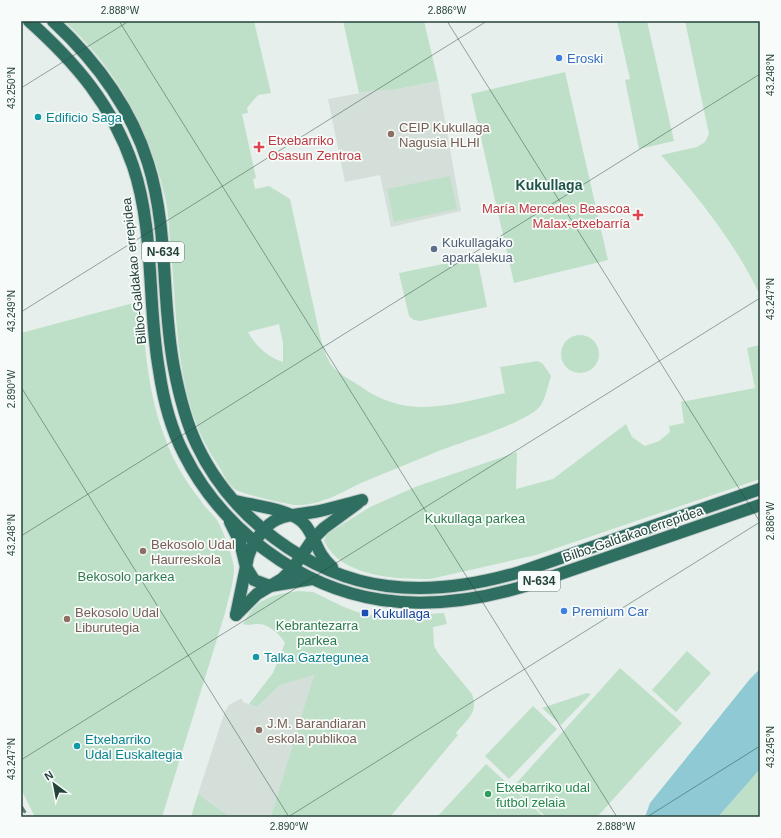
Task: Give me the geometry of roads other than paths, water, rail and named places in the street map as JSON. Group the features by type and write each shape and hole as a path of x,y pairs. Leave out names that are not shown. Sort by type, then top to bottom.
{"highway":[{"name":"Bilbo-Galdakao errepidea","path":"29,21 61,50 93,88 118,129 127,150 142,199 156,352 166,401 175,434 184,454 211,496 226,513 256,542 293,568 312,579 334,588 379,600 429,603 469,600 525,586 760,505"},
{"name":"Bilbo-Galdakao errepidea","path":"53,21 75,41 106,79 132,122 146,156 157,196 171,350 179,390 197,447 222,487 235,501 265,531 301,555 359,581 407,588 449,587 493,580 520,572 760,490"},
{"path":"362,500 324,528 313,539 293,568 282,579 257,594 236,615 250,550 277,519 294,514 315,511 362,500"},
{"path":"235,501 294,514 306,526 323,559 339,573"},
{"path":"226,513 240,542 246,567 254,580 270,586 312,579"}],"water":[{"path":"760,669 760,769 718,817 645,817 650,803 750,679"}],"railway":[{"path":"21,806 28,817"}],"place":[{"name":"Eroski","path":"559,58"},
{"name":"Edificio Saga","path":"38,117"},
{"name":"CEIP Kukullaga Nagusia HLHI","path":"391,134"},
{"name":"Etxebarriko Osasun Zentroa","path":"259,147"},
{"name":"María Mercedes Beascoa Malax-etxebarría","path":"638,215"},
{"name":"Kukullagako aparkalekua","path":"434,249"},
{"name":"Bekosolo Udal Haurreskola","path":"143,551"},
{"name":"Premium Car","path":"564,611"},
{"name":"Kukullaga","path":"365,613"},
{"name":"Bekosolo Udal Liburutegia","path":"67,619"},
{"name":"Talka Gaztegunea","path":"256,657"},
{"name":"J.M. Barandiaran eskola publikoa","path":"259,730"},
{"name":"Etxebarriko Udal Euskaltegia","path":"77,746"},
{"name":"Etxebarriko udal futbol zelaia","path":"488,794"}],"district":[{"name":"Kukullaga","path":"549,185"}],"park label":[{"name":"Kukullaga parkea","path":"475,518"},
{"name":"Bekosolo parkea","path":"126,576"},
{"name":"Kebrantezarra parkea","path":"317,632"}]}
